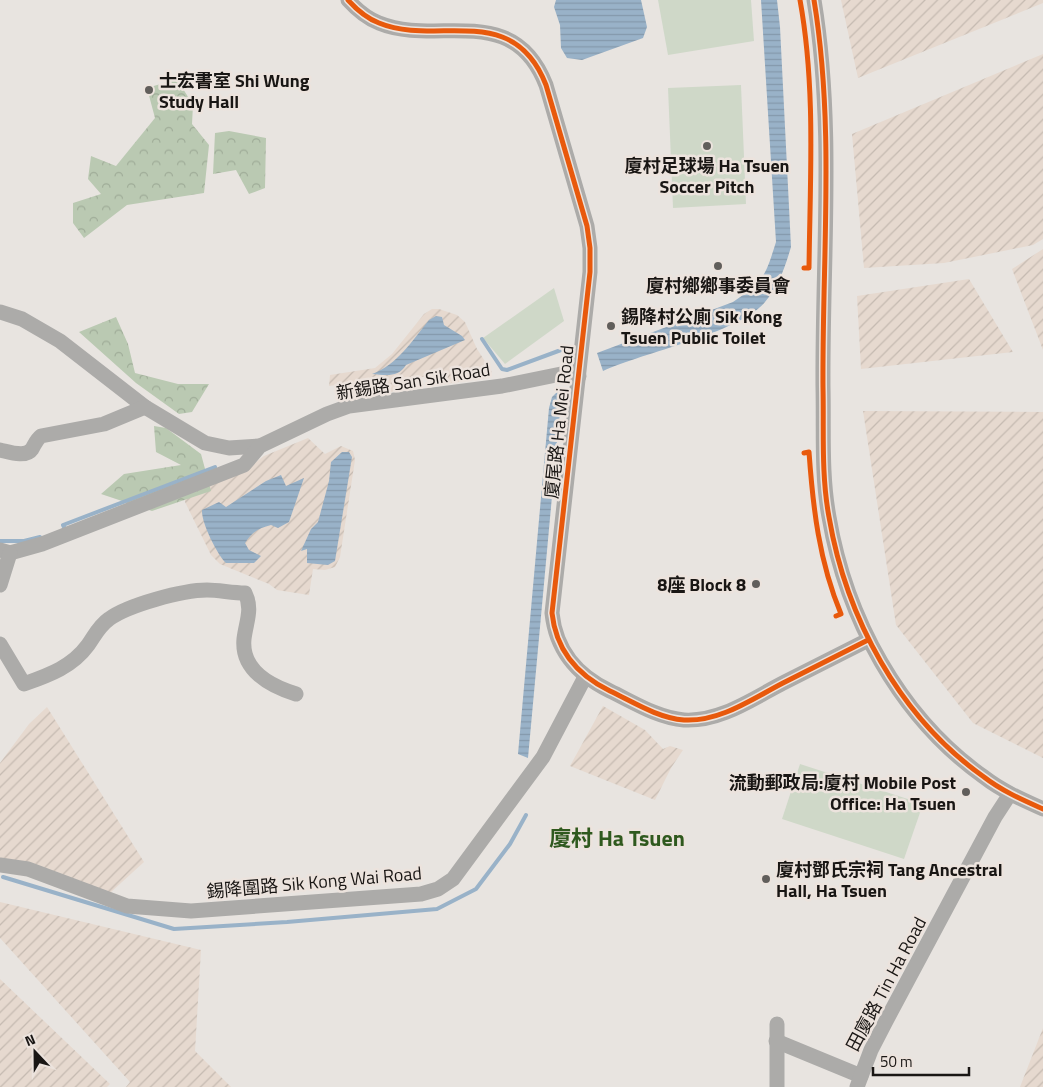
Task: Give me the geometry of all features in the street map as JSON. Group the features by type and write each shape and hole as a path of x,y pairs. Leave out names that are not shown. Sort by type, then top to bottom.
{"street":[{"name":"廈尾路 Ha Mei Road","path":"348,0 369,18 390,27 475,29 497,35 522,49 539,69 546,85 589,237 590,265 552,613 555,632 562,649 573,665 586,677 658,714 684,720 703,719 729,711 868,640"},
{"path":"814,0 824,100 822,447 826,495 836,553 845,585 868,640 895,683 926,724 962,760 984,778 1010,794 1043,809"},
{"path":"0,312 22,319 60,341 145,407 205,443 229,448 260,446"},
{"name":"新錫路 San Sik Road","path":"260,446 327,414 349,406 502,386 561,374 578,376"},
{"path":"0,450 26,454 31,451 36,439 41,436 104,424 145,407"},
{"path":"0,585 5,552 77,532 244,465 260,446"},
{"path":"0,644 24,684 60,670 76,658 88,645 96,630 110,618 147,602 187,592 208,590 245,593 250,602 244,655 268,683 296,694"},
{"name":"錫降圍路 Sik Kong Wai Road","path":"0,865 28,869 127,906 191,911 421,894 438,889 453,879 543,757 586,677"},
{"name":"田廈路 Tin Ha Road","path":"859,1081 886,1021 995,817 1010,794"},
{"path":"777,1024 777,1087"},
{"path":"776,1041 859,1081"}],"shaded area":[{"path":"841,0 1043,0 1043,3 858,78"},
{"path":"1043,54 1043,239 1033,245 944,263 864,268 852,134"},
{"path":"1043,249 1043,350 1012,269"},
{"path":"969,279 1013,352 861,369 857,296"},
{"path":"432,309 439,309 457,315 465,322 477,349 492,372 487,378 439,385 437,375 415,378 392,392 375,394 373,380 329,386 330,375 375,368 392,354 424,314"},
{"path":"863,411 1043,412 1043,758 973,723 896,625"},
{"path":"308,438 325,454 341,446 353,451 355,460 340,557 335,567 325,570 313,569 309,595 277,590 269,584 220,564 211,555 185,502 185,497 248,468 264,456"},
{"path":"603,706 645,730 663,749 670,746 683,750 671,768 655,800 570,766"},
{"path":"47,707 144,862 110,893 0,859 0,763 29,724"},
{"path":"0,902 201,950 195,1051 231,1087 126,1087 130,1082 0,938"},
{"path":"0,979 110,1084 107,1087 0,1087"},
{"path":"1043,1028 1043,1087 1020,1087"}],"green space":[{"path":"658,0 751,0 754,41 668,55"},
{"path":"177,79 193,105 192,124 209,145 204,193 127,205 84,238 73,223 73,203 101,194 88,179 91,156 116,166 155,118 147,88"},
{"name":"廈村足球場 Ha Tsuen Soccer Pitch","path":"741,85 746,204 673,208 668,88"},
{"path":"229,131 266,138 265,188 249,194 236,170 213,174 215,133"},
{"path":"554,288 564,321 505,364 483,338"},
{"path":"116,317 128,344 135,373 178,384 209,384 192,412 179,414 136,383 79,332"},
{"path":"154,426 166,428 201,454 211,491 152,511 101,494 124,474 181,465 156,452"},
{"path":"800,764 923,804 904,859 782,819"}],"water":[{"path":"556,0 641,0 647,27 643,38 582,60 567,58 561,48 560,25 554,7"},
{"path":"761,0 777,0 780,27 791,247 781,276 765,302 752,313 734,323 690,341 603,371 597,353 733,302 751,289 766,271 776,242"},
{"path":"436,316 442,317 444,325 462,336 465,340 406,365 395,374 372,374 389,365 397,358 429,320"},
{"path":"557,392 568,398 562,406 559,420 528,758 518,754 549,408 552,397"},
{"path":"342,452 349,452 352,457 335,561 328,565 307,563 307,549 301,551 311,529 318,522 329,481 331,462"},
{"path":"281,475 286,486 304,478 289,522 278,528 271,525 256,531 250,536 245,543 249,550 261,556 254,563 226,563 210,538 202,510 219,502 226,507 266,481"}],"waterway":[{"path":"482,339 502,369 507,370 561,350"},
{"path":"63,530 65,529 63,525 215,467"},
{"path":"0,541 24,541 40,537"},
{"path":"3,877 174,929 287,922 437,909 476,889 510,844 526,815"}],"cycle path":[{"path":"348,0 370,19 401,29 472,31 494,34 514,43 532,59 546,85 587,226 590,248 590,272 552,613 558,639 570,660 598,685 646,709 674,719 697,720 723,713 748,702 868,640"},
{"path":"800,0 808,66 811,134 809,268 804,268"},
{"path":"814,0 820,48 826,144 823,339 824,468 826,501 837,554 848,591 863,627 881,662 902,695 926,725 954,753 991,782 1043,809"},
{"path":"804,453 809,452 818,534 827,574 841,614 836,616"}],"place":[{"name":"士宏書室 Shi Wung Study Hall","path":"149,90"},
{"name":"廈村足球場 Ha Tsuen Soccer Pitch","path":"707,146"},
{"name":"廈村鄉鄉事委員會","path":"718,266"},
{"name":"錫降村公廁 Sik Kong Tsuen Public Toilet","path":"611,326"},
{"name":"8座 Block 8","path":"756,584"},
{"name":"流動郵政局:廈村 Mobile Post Office: Ha Tsuen","path":"966,792"},
{"name":"廈村鄧氏宗祠 Tang Ancestral Hall, Ha Tsuen","path":"766,879"}],"district":[{"name":"廈村 Ha Tsuen","path":"617,838"}]}
